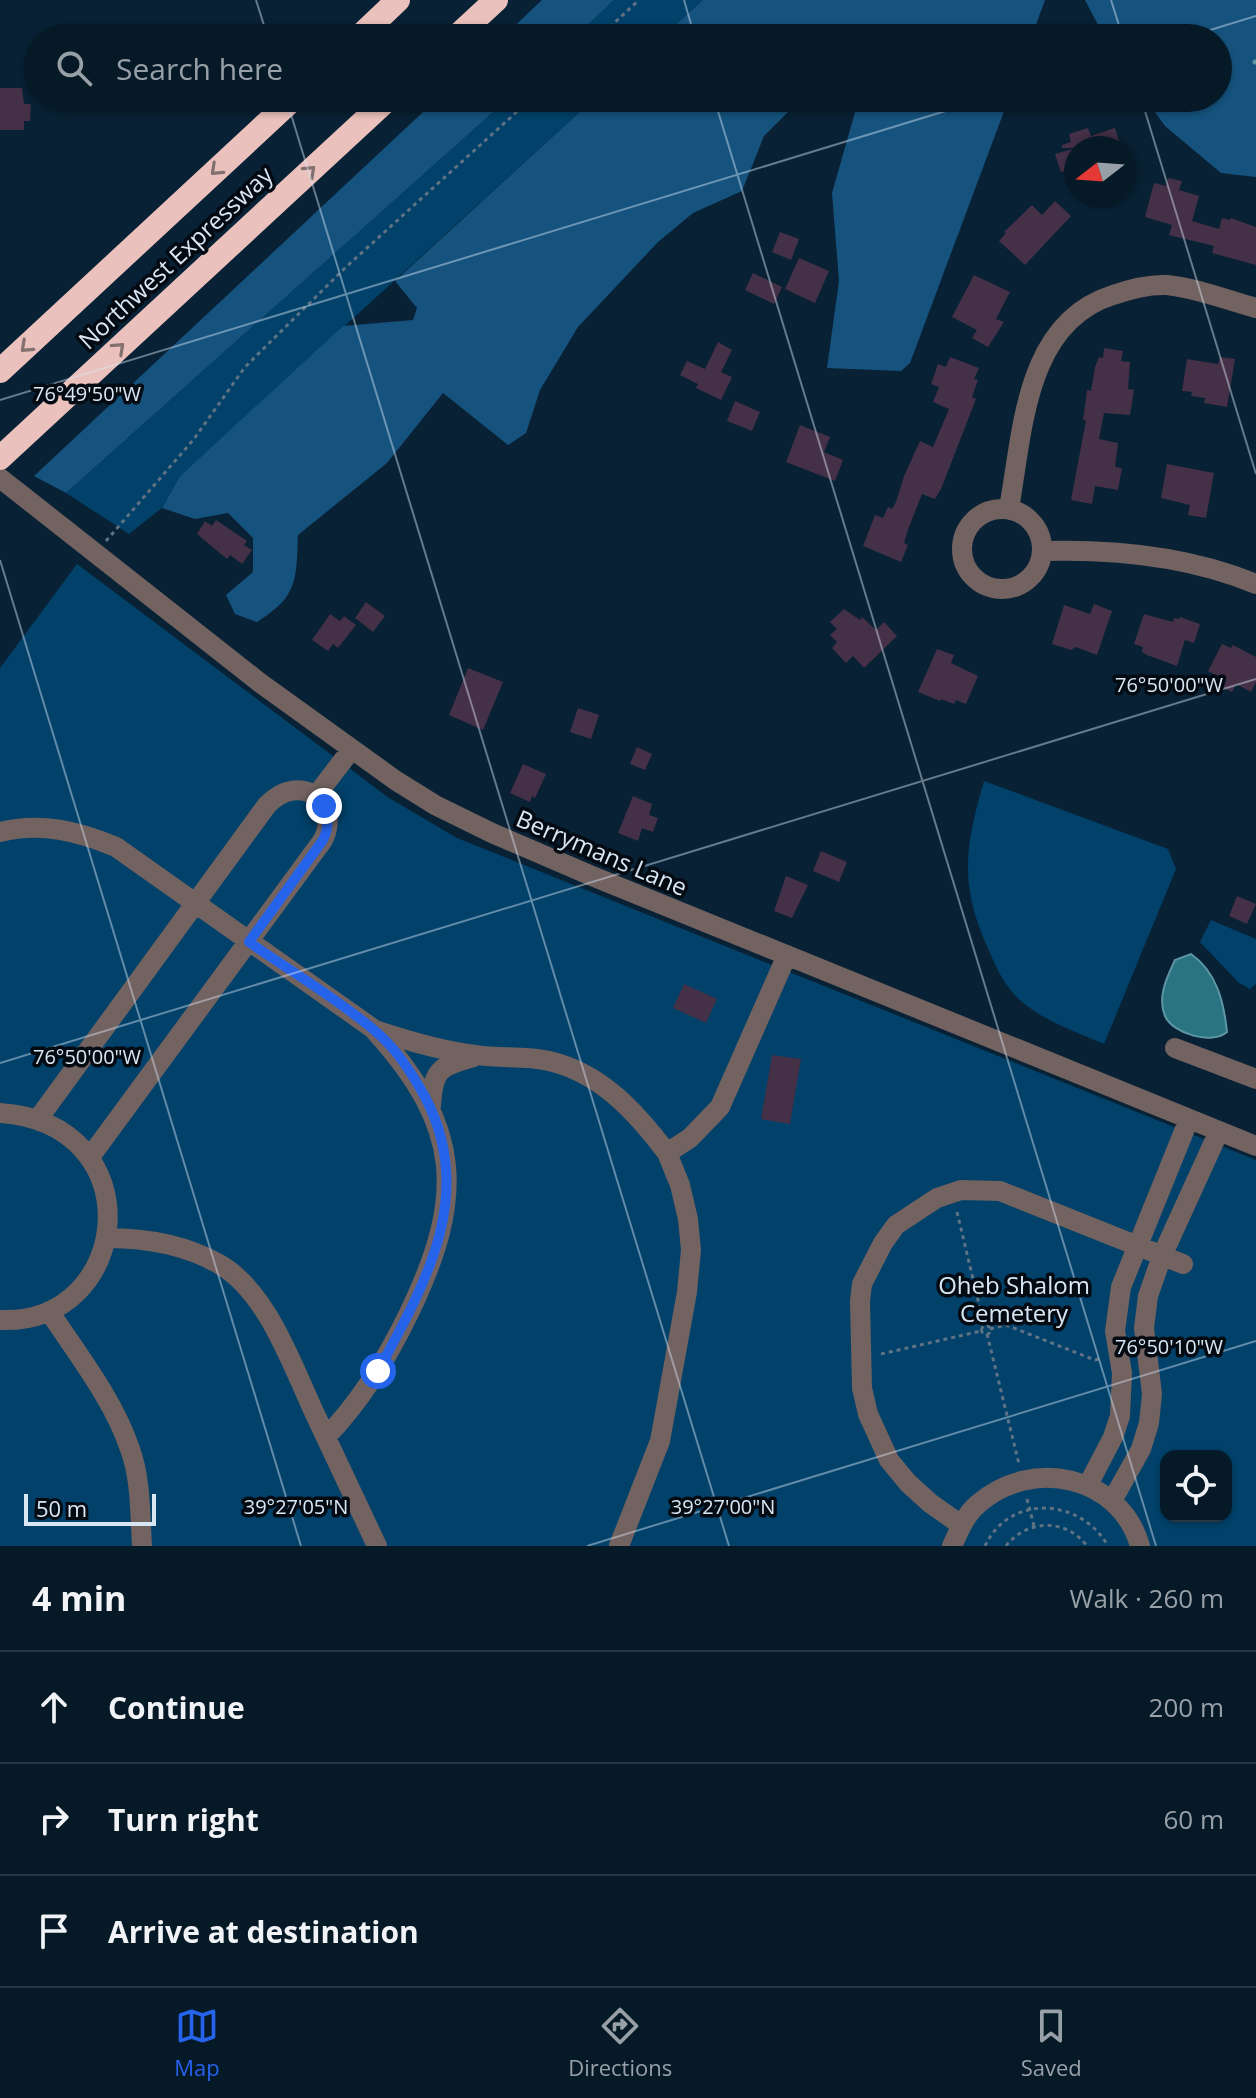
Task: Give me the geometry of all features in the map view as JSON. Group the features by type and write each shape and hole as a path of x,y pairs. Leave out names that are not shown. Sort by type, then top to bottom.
{"highway":[{"path":"373,24 398,0"},
{"path":"470,24 496,0"},
{"name":"Northwest Expressway","path":"0,371 279,112"},
{"name":"Northwest Expressway","path":"0,458 374,112"}],"street":[{"path":"1009,508 1031,388 1041,361 1066,323 1083,308 1125,291 1168,285 1256,308"},
{"name":"Berrymans Lane","path":"0,478 98,557 351,750 435,805 492,833 1256,1146"},
{"path":"1009,508 1025,515 1036,525 1043,551 1038,568 1029,580 1005,589 995,589 974,577 962,557 964,534 971,522 982,513 994,509 1009,508"},
{"path":"1043,551 1137,554 1209,568 1256,584"},
{"path":"315,797 351,750"},
{"path":"38,1119 274,798 294,789 304,789 315,797 324,806 328,830 90,1157"},
{"path":"0,832 34,826 92,836 137,859 375,1030 402,1060 431,1109 446,1161 447,1190 442,1227 430,1270 378,1371 352,1410 326,1437"},
{"path":"667,1153 698,1131 720,1107 787,955"},
{"path":"375,1030 415,1043 478,1056 551,1061 581,1072 604,1085 626,1104 667,1153 680,1185 688,1219 691,1250 687,1292 660,1441 619,1546"},
{"path":"1175,1048 1256,1079"},
{"path":"431,1109 432,1082 438,1071 451,1063 478,1056"},
{"path":"0,1113 38,1119 76,1141 100,1175 107,1197 109,1219 107,1238 95,1269 68,1299 32,1317 0,1320"},
{"path":"1088,1485 1113,1437 1120,1416 1123,1395 1115,1331 1121,1287 1189,1119"},
{"path":"1112,1501 1141,1449 1149,1423 1152,1394 1144,1314 1162,1256 1219,1131"},
{"path":"961,1525 919,1493 889,1460 868,1414 862,1388 862,1284 871,1263 896,1225 937,1198 961,1190 1000,1191 1183,1264"},
{"path":"107,1238 140,1238 172,1244 221,1265 244,1285 261,1305 279,1339 377,1546"},
{"path":"49,1311 119,1421 131,1450 136,1472 142,1546"},
{"path":"952,1546 961,1525 977,1505 1002,1487 1023,1479 1046,1476 1067,1478 1088,1485 1112,1501 1125,1516 1140,1546"}],"path":[{"path":"613,24 639,0"},
{"path":"98,557 108,538 194,439 245,367 346,267 517,112"},
{"path":"952,1193 984,1325 981,1331"},
{"path":"984,1325 990,1329"},
{"path":"1034,1526 987,1334 990,1329 1006,1325 1095,1360 1118,1355"},
{"path":"861,1356 895,1352 981,1331 987,1334"},
{"path":"985,1546 1005,1521 1030,1509 1059,1508 1074,1513 1098,1530 1108,1546"},
{"path":"1006,1546 1016,1535 1034,1526 1049,1525 1075,1534 1087,1546"}],"green space":[{"path":"614,0 703,0 676,24 589,24"},
{"path":"493,112 580,112 180,476 162,508 129,534 66,493"},
{"name":"Oheb Shalom Cemetery","path":"77,564 389,798 457,838 1256,1160 1256,1546 0,1546 0,668"},
{"path":"984,781 1168,849 1176,869 1104,1044 1061,1026 1030,1008 1011,991 994,961 981,931 969,888 969,848"},
{"path":"1211,920 1256,939 1256,984 1250,989 1239,983 1200,942"}],"shaded area":[{"path":"542,0 614,0 589,24 517,24"},
{"path":"703,0 1045,0 1036,24 676,24"},
{"path":"1085,0 1256,0 1256,177 1221,173 1165,126 1155,112 1232,112 1232,24 1098,24"},
{"path":"423,112 493,112 66,493 34,476"},
{"path":"580,112 788,112 764,136 742,191 693,213 658,242 578,327 540,390 526,433 508,445 443,393 387,463 298,535 295,575 281,604 257,622 235,614 226,595 253,572 253,538 228,513 195,519 162,508 180,476 343,326 413,320 417,308 395,281"},
{"path":"855,112 1004,112 910,363 901,371 827,368 839,281 832,193"},
{"path":"1191,954 1207,970 1218,989 1227,1032 1220,1036 1193,1036 1176,1028 1165,1016 1162,1002 1169,973 1175,960"}],"building":[{"path":"0,88 22,88 24,112 31,112 30,121 24,121 24,130 0,130"},
{"path":"1088,128 1091,136 1070,136"},
{"path":"1115,128 1117,136 1091,136"},
{"path":"1064,151 1064,171 1061,172 1055,154"},
{"path":"1168,178 1182,181 1179,190 1199,196 1192,221 1219,229 1222,218 1231,218 1256,227 1256,265 1212,253 1214,246 1169,235 1172,225 1145,217 1154,183 1166,186"},
{"path":"1055,201 1071,216 1025,265 999,241 1032,205 1042,215"},
{"path":"780,232 799,239 791,260 772,252"},
{"path":"799,258 829,271 815,303 785,289"},
{"path":"753,273 782,287 774,304 745,290"},
{"path":"974,275 1010,292 996,319 1004,322 988,347 972,338 977,330 952,317"},
{"path":"718,342 732,350 721,372 732,377 721,400 696,388 698,384 680,375 687,361 705,369"},
{"path":"1104,348 1123,351 1121,361 1130,362 1128,389 1134,390 1130,415 1104,413 1099,439 1118,443 1115,467 1122,468 1118,490 1095,486 1092,504 1071,500 1086,420 1083,420 1087,390 1091,391 1095,367 1099,357 1103,358"},
{"path":"950,357 979,368 972,397 976,399 941,489 935,499 922,494 904,543 908,545 901,562 863,546 875,515 883,518 888,507 892,509 896,502 920,441 933,447 949,409 933,402 939,387 931,384 938,364 946,367"},
{"path":"1220,357 1235,359 1227,407 1204,403 1205,398 1182,391 1187,359 1218,364"},
{"path":"735,401 760,412 752,431 727,421"},
{"path":"800,425 830,437 824,452 843,460 835,481 786,462"},
{"path":"1167,464 1214,473 1206,518 1188,515 1190,505 1161,498"},
{"path":"216,520 247,541 244,545 252,550 242,564 230,555 227,559 197,534 205,521 212,526"},
{"path":"366,602 385,616 373,632 355,618"},
{"path":"1094,604 1112,611 1097,655 1076,647 1071,650 1052,644 1064,605 1090,614"},
{"path":"844,609 860,620 862,617 876,630 884,622 897,636 864,668 853,656 846,663 832,648 837,642 830,635 837,629 830,622"},
{"path":"330,614 340,621 344,616 356,625 338,648 333,644 328,651 312,640"},
{"path":"1144,614 1173,622 1174,618 1180,617 1200,624 1194,643 1185,640 1177,666 1147,655 1142,652 1143,647 1134,644"},
{"path":"1222,644 1231,648 1233,645 1256,657 1256,682 1251,692 1236,684 1232,692 1214,683 1218,676 1208,671"},
{"path":"937,649 954,655 951,663 978,676 966,704 956,700 954,704 940,701 918,692"},
{"path":"468,668 503,682 483,730 449,715"},
{"path":"578,708 599,715 591,739 570,732"},
{"path":"637,747 652,754 645,770 630,764"},
{"path":"523,764 546,774 530,802 510,793"},
{"path":"633,796 652,804 649,815 658,818 653,832 642,828 638,841 618,833"},
{"path":"821,851 847,862 839,882 813,871"},
{"path":"786,876 808,885 792,918 774,911"},
{"path":"1237,896 1256,904 1247,924 1229,916"},
{"path":"684,984 717,999 706,1023 673,1008"},
{"path":"772,1055 801,1059 790,1124 761,1119"}],"route":[{"path":"324,806 328,830 323,840 249,942 375,1030 402,1060 431,1109 446,1161 447,1190 442,1227 430,1270 378,1371"}]}
